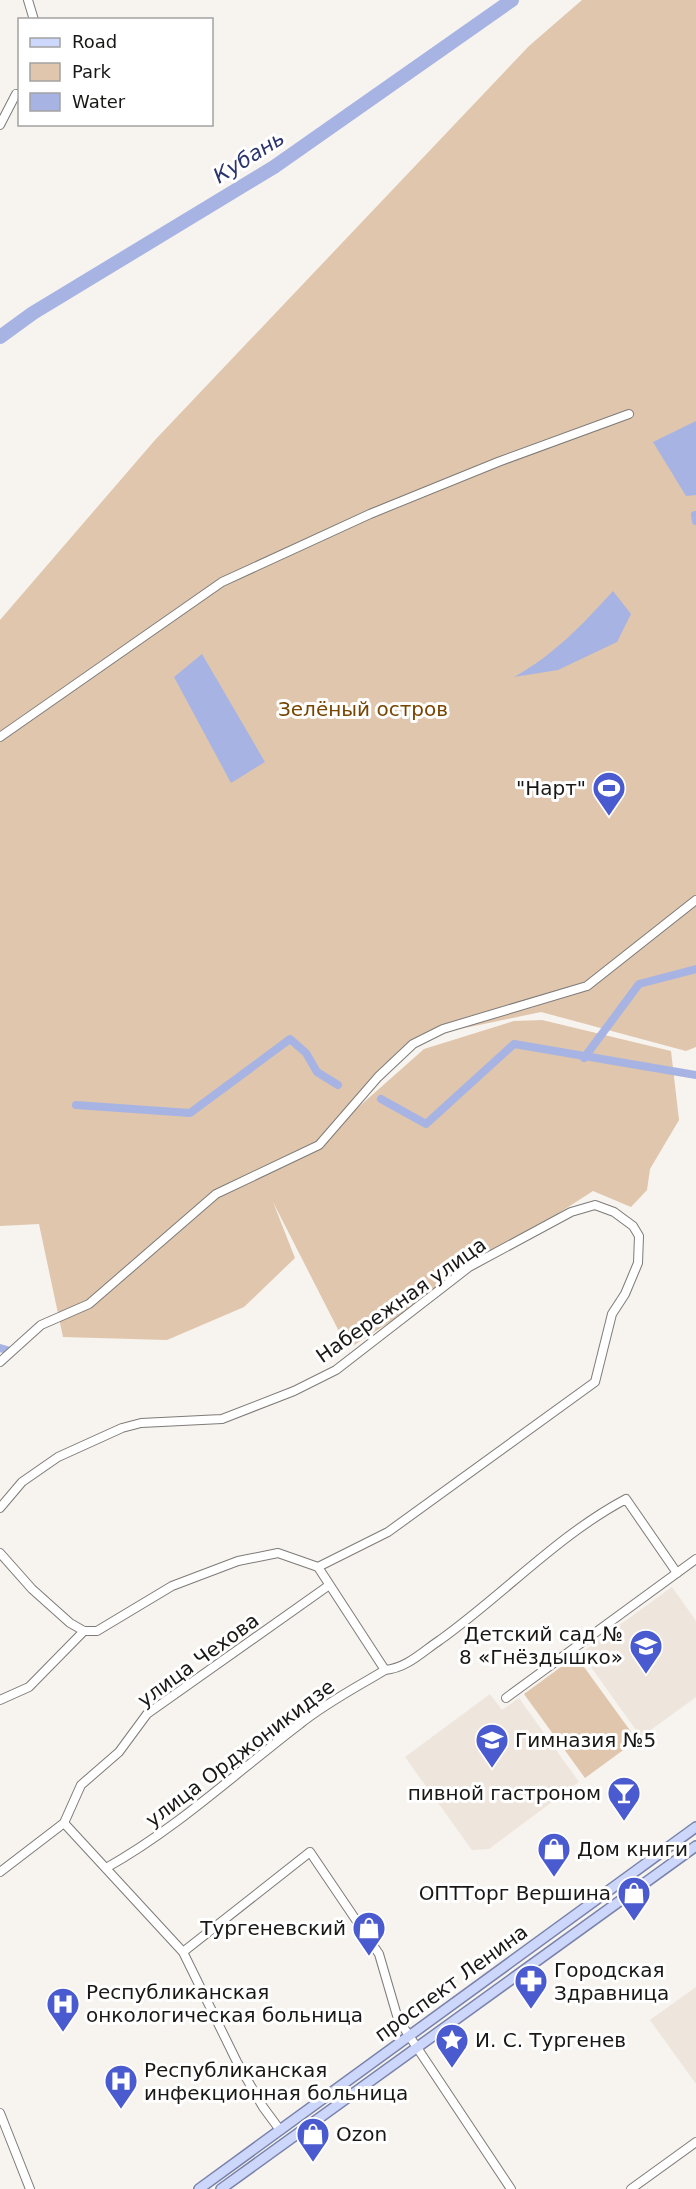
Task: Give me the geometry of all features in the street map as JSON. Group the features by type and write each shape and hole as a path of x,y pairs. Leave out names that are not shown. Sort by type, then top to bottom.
{"main road":[{"name":"проспект Ленина","path":"199,2189 696,1827"},
{"name":"проспект Ленина","path":"221,2189 696,1846"}],"street":[{"path":"28,0 33,18"},
{"path":"0,125 16,94"},
{"path":"0,736 222,582 370,514 498,462 629,414"},
{"path":"0,1362 41,1325 88,1304 216,1194 319,1145 378,1077 413,1044 443,1029 587,986 696,900"},
{"name":"Набережная улица","path":"0,1508 22,1482 58,1456 122,1428 141,1423 222,1419 294,1391 336,1370 469,1267 571,1212 595,1205 614,1212 633,1226 639,1236 638,1263 625,1294 612,1314 595,1382 388,1532 318,1568"},
{"name":"улица Орджоникидзе","path":"106,1869 126,1857 211,1794 302,1722 385,1670 399,1668 448,1634 596,1515 626,1499 677,1573"},
{"path":"0,1553 32,1589 84,1631 97,1631 172,1586 238,1561 278,1553 318,1568 385,1670"},
{"path":"506,1698 696,1558"},
{"name":"улица Чехова","path":"0,1872 64,1823 81,1785 119,1752 147,1714 328,1586"},
{"path":"0,1700 29,1687 84,1631"},
{"path":"64,1823 183,1952 237,2062 280,2130"},
{"path":"183,1952 310,1852 379,1954 398,2019 511,2189"},
{"path":"0,2113 30,2189"},
{"path":"631,2189 696,2142"}],"shaded area":[{"name":"Детский сад № 8 «Гнёздышко»","path":"672,1587 696,1621 696,1697 641,1737 581,1653"},
{"name":"Гимназия №5","path":"490,1694 502,1710 519,1698 579,1782 489,1849 472,1850 405,1757"},
{"path":"696,1987 696,2084 650,2020"}],"green space":[{"name":"Зелёный остров","path":"582,0 696,0 696,1047 686,1051 541,1012 412,1039 328,1134 424,1049 514,1021 542,1020 671,1051 679,1120 650,1169 647,1190 631,1207 593,1191 348,1349 273,1202 295,1258 244,1307 167,1340 63,1337 39,1224 0,1226 0,620 155,440 529,46"},
{"path":"576,1656 637,1740 585,1778 524,1694"}],"water":[{"path":"696,421 696,495 686,496 653,442"},
{"path":"613,591 631,614 617,642 558,670 514,677 555,649"},
{"path":"202,654 265,762 231,783 174,677"}],"waterway":[{"name":"Кубань","path":"0,337 33,313 274,167 512,0"},
{"path":"695,515 696,521"},
{"path":"584,1058 639,984 696,969"},
{"path":"76,1105 190,1113 290,1039 306,1053 317,1072 338,1085"},
{"path":"381,1099 426,1124 514,1044 696,1075"},
{"path":"0,1348 7,1350"}],"place":[{"name":"\"Нарт\"","path":"609,817"},
{"name":"Детский сад № 8 «Гнёздышко»","path":"646,1675"},
{"name":"Гимназия №5","path":"492,1769"},
{"name":"пивной гастроном","path":"624,1822"},
{"name":"Дом книги","path":"554,1878"},
{"name":"ОПТТорг Вершина","path":"634,1922"},
{"name":"Тургеневский","path":"369,1957"},
{"name":"Городская Здравница","path":"531,2010"},
{"name":"Республиканская онкологическая больница","path":"63,2033"},
{"name":"И. С. Тургенев","path":"452,2069"},
{"name":"Республиканская инфекционная больница","path":"121,2110"},
{"name":"Ozon","path":"313,2163"}]}
